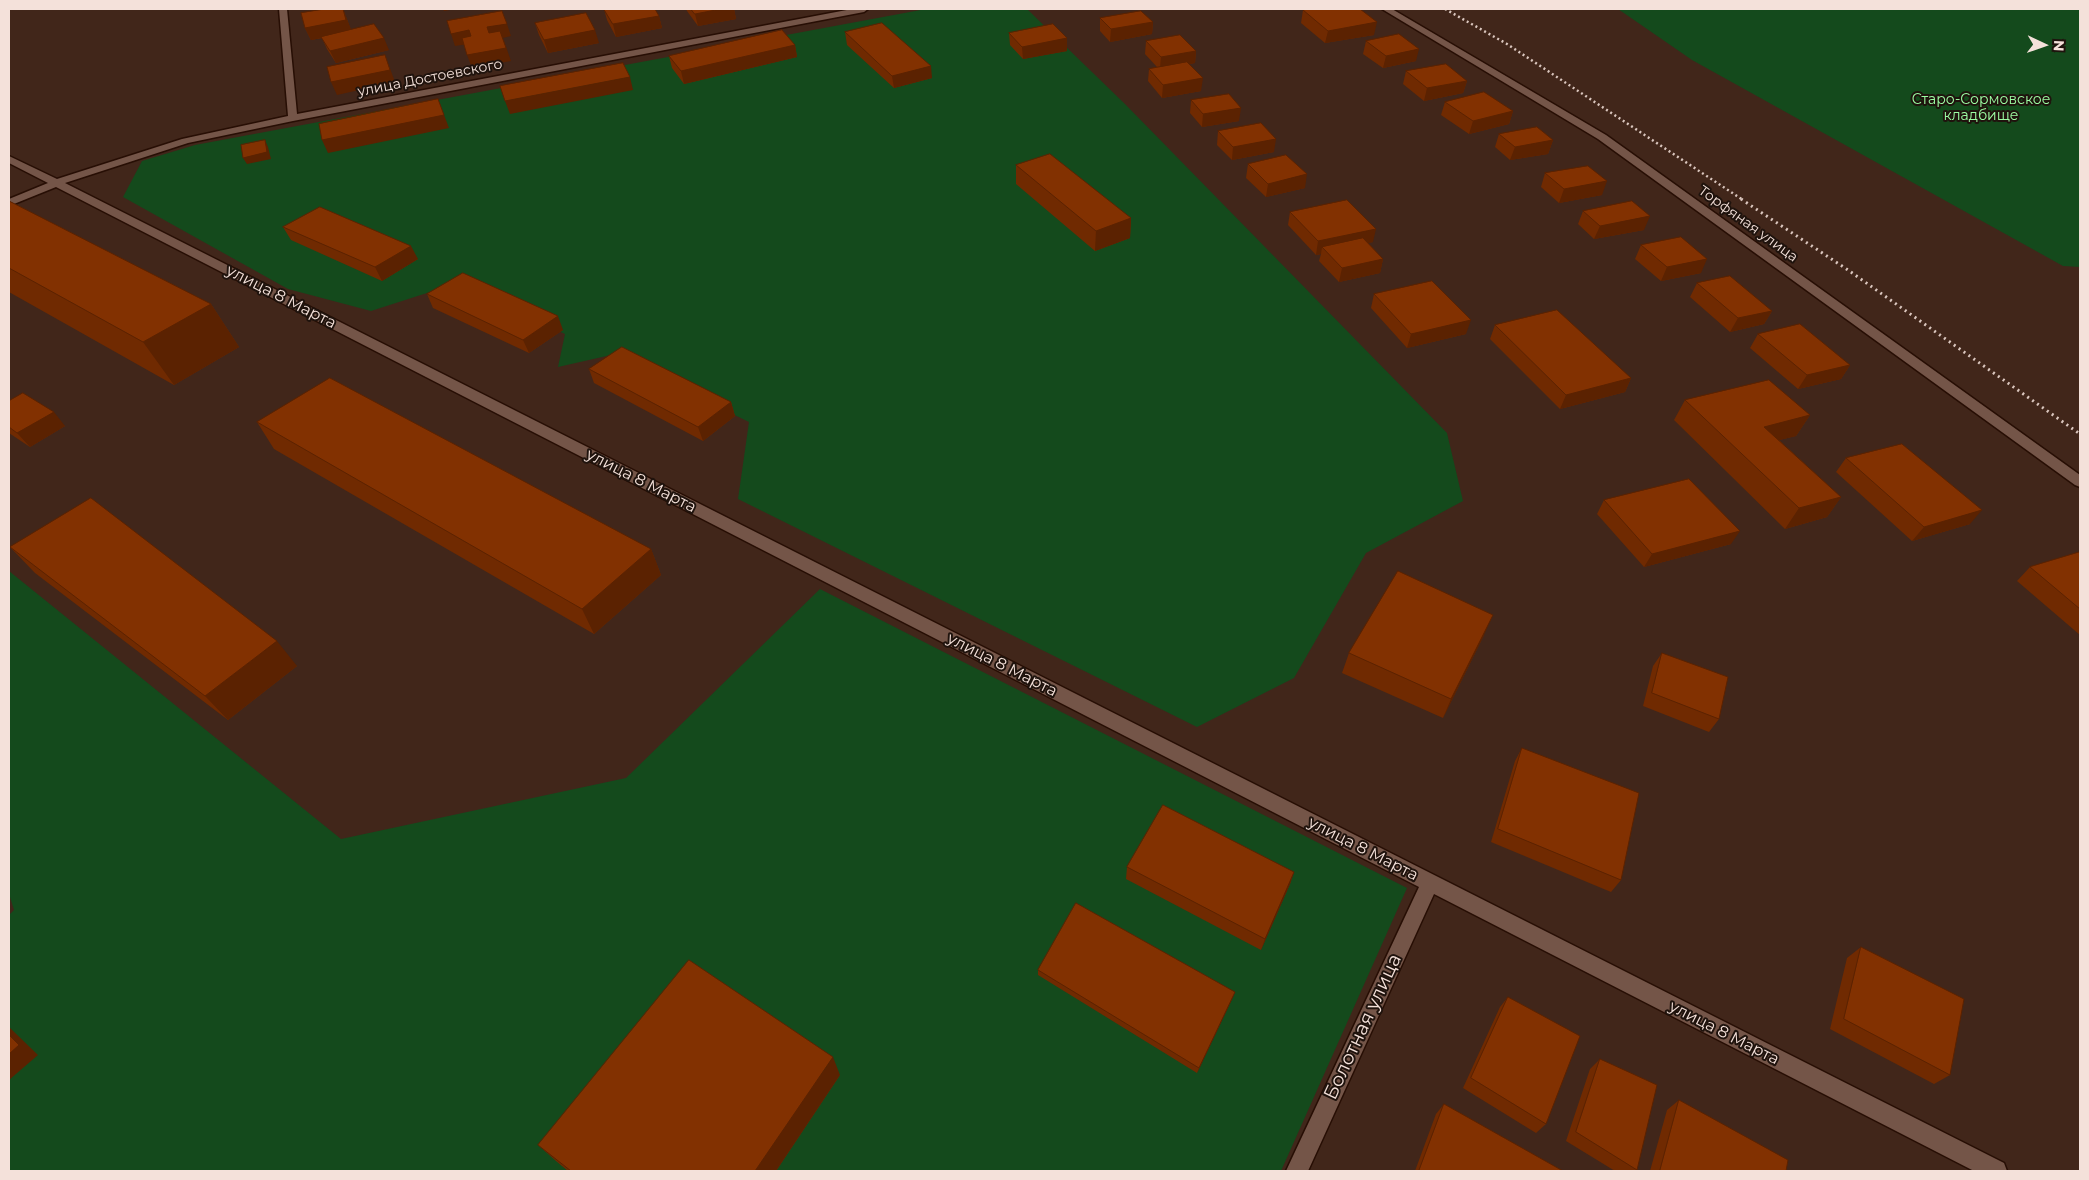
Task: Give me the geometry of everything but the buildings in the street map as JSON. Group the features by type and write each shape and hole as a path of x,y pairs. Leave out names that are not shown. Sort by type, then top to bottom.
{"street":[{"path":"283,9 293,118"},
{"name":"улица Достоевского","path":"9,203 56,183 186,141 293,118 864,9"},
{"name":"Торфяная улица","path":"1386,9 1602,137 2080,482"},
{"name":"улица 8 Марта","path":"9,159 1996,1171"},
{"name":"Болотная улица","path":"1297,1171 1430,883"}],"green space":[{"path":"926,9 1027,9 1125,104 1447,433 1463,501 1366,553 1294,678 1197,727 738,499 749,422 611,355 558,367 565,334 458,283 371,311 288,289 123,197 142,161 195,145"},
{"name":"Старо-Сормовское кладбище","path":"1618,9 2080,9 2080,267 2063,266 1692,60"},
{"path":"9,571 341,839 626,778 820,589 1407,888 1281,1171 9,1171 9,915 14,910 9,894"}],"railway":[{"path":"1445,9 1507,44 1743,200"},
{"path":"1741,199 1848,270 2080,434"}]}
